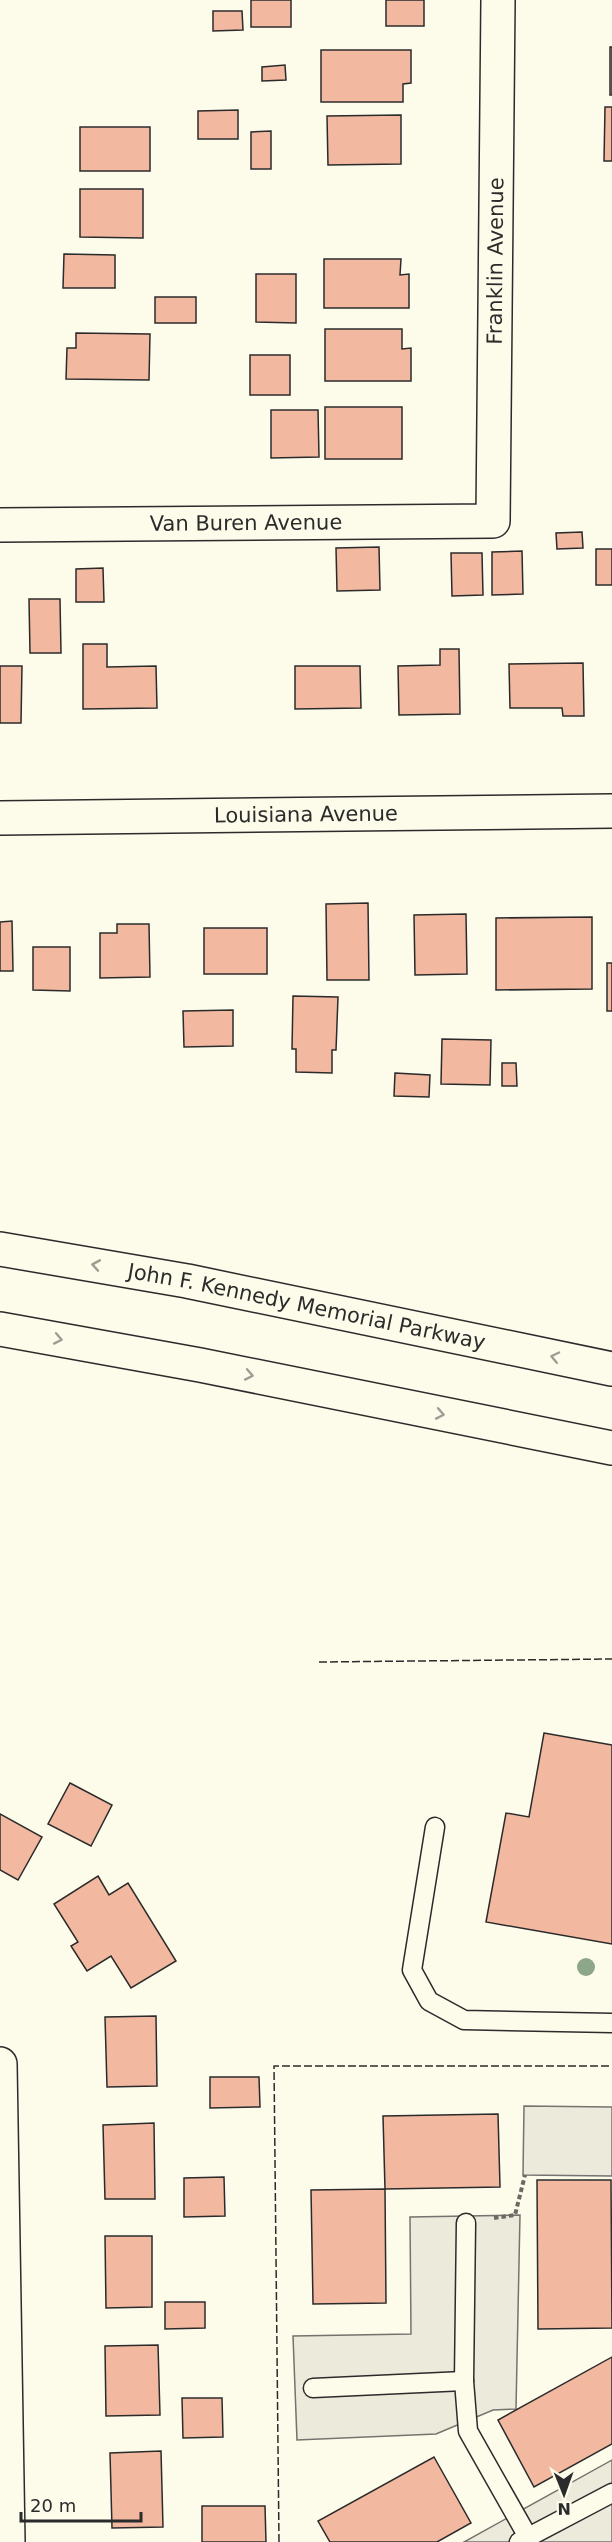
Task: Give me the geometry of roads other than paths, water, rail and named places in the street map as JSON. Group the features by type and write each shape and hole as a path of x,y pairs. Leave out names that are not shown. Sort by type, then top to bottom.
{"main road":[{"name":"Franklin Avenue","path":"493,521 498,0"},
{"name":"Van Buren Avenue","path":"0,525 493,521"},
{"name":"Louisiana Avenue","path":"0,818 612,811"},
{"name":"John F. Kennedy Memorial Parkway","path":"0,1249 187,1281 612,1369"},
{"path":"0,1329 612,1448"},
{"path":"0,2064 8,2542"}],"lane":[{"path":"435,1827 412,1970 429,2001 464,2020 612,2023"},
{"path":"466,2223 464,2381 468,2431 524,2540 612,2493"},
{"path":"313,2388 464,2381"}]}
